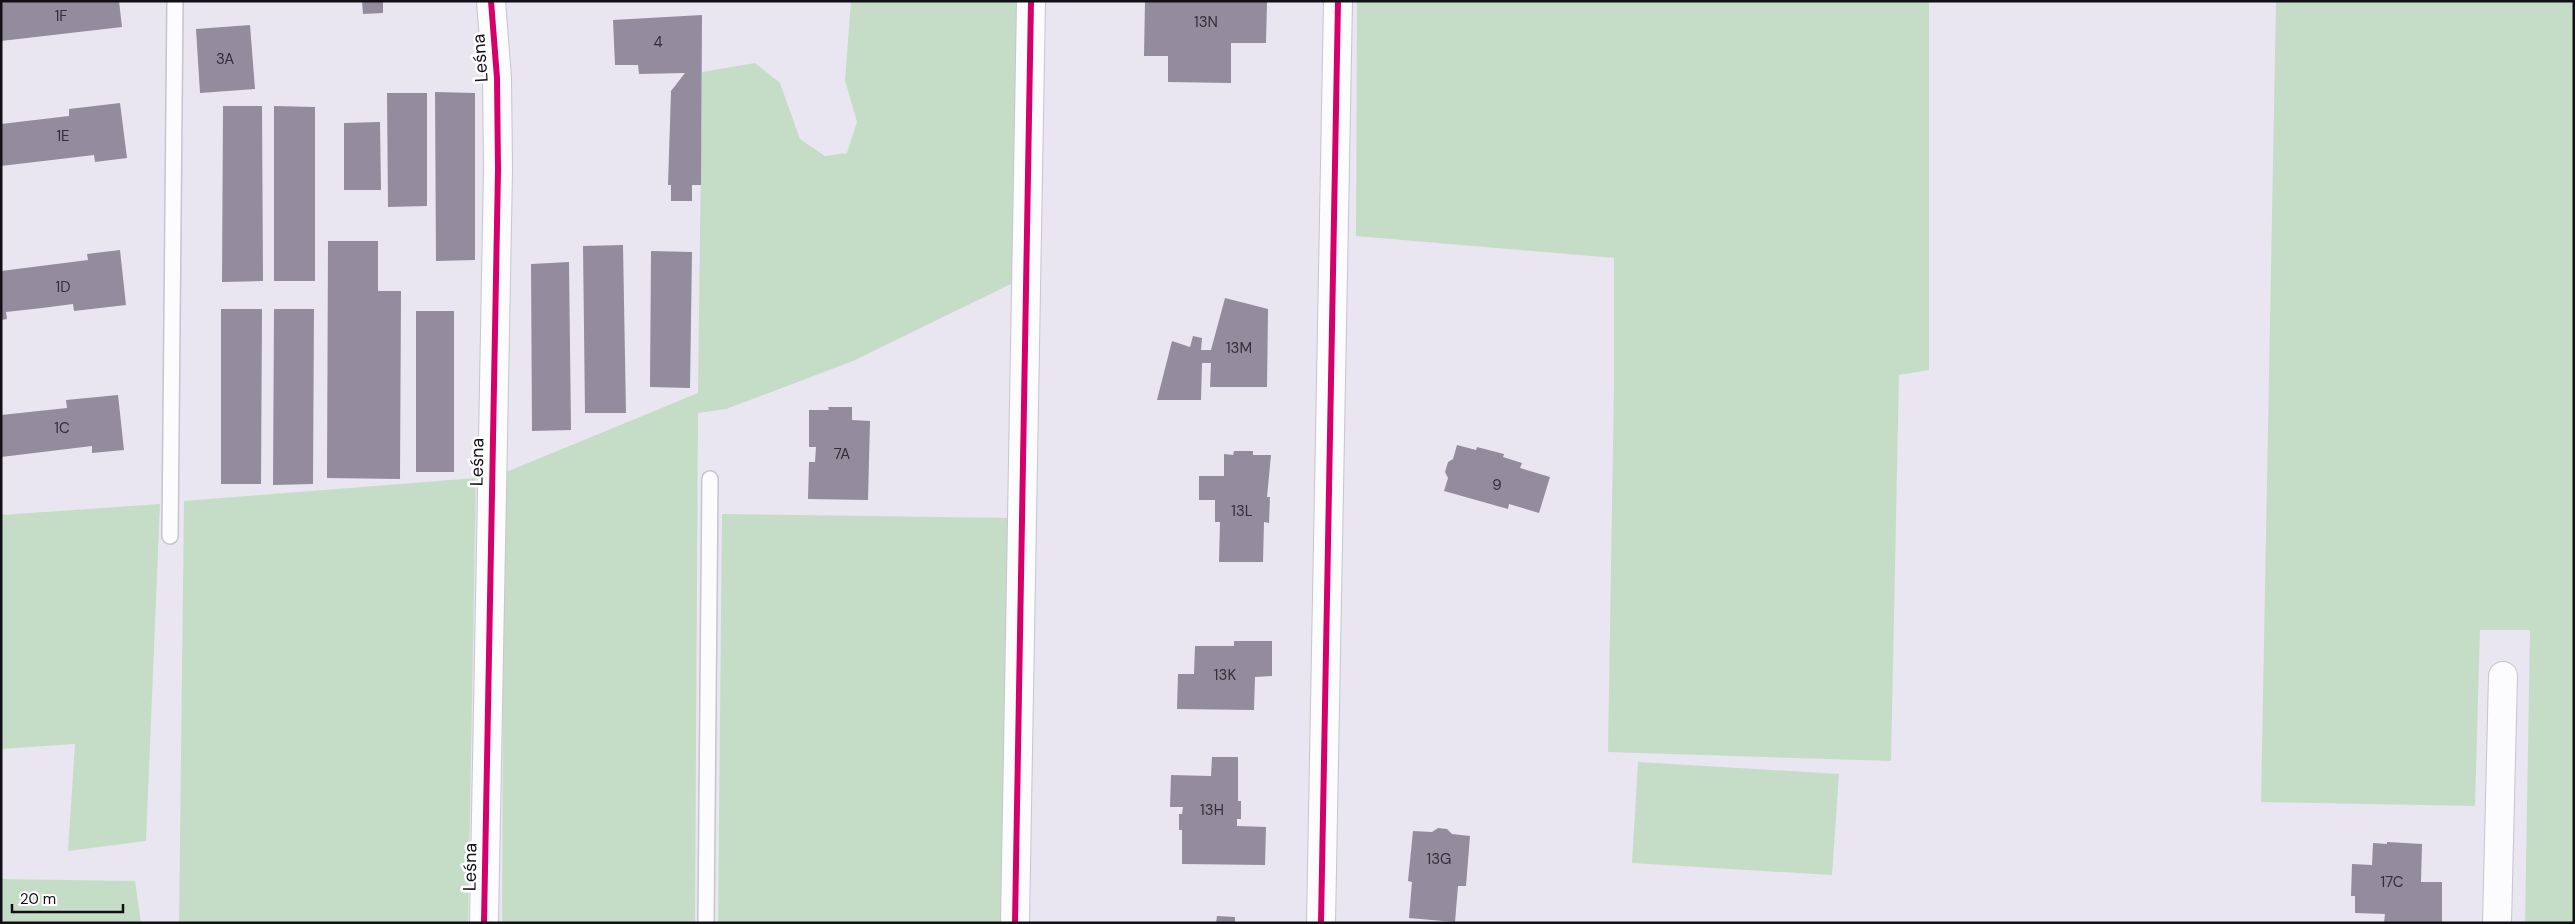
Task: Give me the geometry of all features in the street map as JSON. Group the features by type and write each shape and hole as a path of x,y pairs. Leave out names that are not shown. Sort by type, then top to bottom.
{"street":[{"name":"Leśna","path":"484,923 498,170 497,78 491,1"},
{"path":"1016,923 1031,1"},
{"path":"1321,923 1338,1"},
{"path":"2497,923 2503,676"}],"lane":[{"path":"170,536 175,1"},
{"path":"706,923 710,479"}],"green space":[{"path":"851,1 1023,1 1019,280 853,361 726,409 698,413 695,923 502,923 504,473 698,393 702,72 755,63 780,83 800,139 825,156 847,153 857,122 845,80"},
{"path":"1357,1 1929,1 1929,370 1899,375 1891,761 1608,752 1614,382 1614,258 1356,236"},
{"path":"2276,1 2574,1 2574,923 2525,923 2530,630 2480,630 2475,806 2261,802"},
{"path":"476,478 468,923 179,923 184,501"},
{"path":"160,504 146,841 68,851 75,744 1,749 1,515"},
{"path":"722,514 1015,518 1005,923 718,923"},
{"path":"1638,762 1839,774 1832,875 1632,863"},
{"path":"1,879 135,881 141,923 1,923"}],"building":[{"path":"1,1 119,1 122,27 1,41"},
{"path":"362,1 383,1 383,13 363,14"},
{"path":"1145,1 1267,1 1266,43 1231,43 1231,83 1168,82 1168,56 1144,56"},
{"path":"702,15 701,185 692,185 692,201 671,201 671,185 668,185 671,91 685,73 639,74 638,65 615,65 613,20"},
{"path":"250,25 255,89 200,93 196,29"},
{"path":"435,92 475,93 475,260 436,261"},
{"path":"387,93 427,93 427,206 388,207"},
{"path":"120,103 127,158 95,162 94,155 1,166 1,124 69,116 69,109"},
{"path":"223,106 262,106 263,281 222,282"},
{"path":"274,106 315,107 315,281 274,281"},
{"path":"380,122 381,190 344,190 344,123"},
{"path":"328,241 378,241 378,291 401,291 400,479 327,478"},
{"path":"623,245 626,413 585,413 583,246"},
{"path":"120,250 126,305 74,311 73,304 6,312 7,319 1,320 1,271 88,260 87,254"},
{"path":"651,251 692,252 690,388 650,387"},
{"path":"569,262 571,430 532,431 531,264"},
{"path":"1225,298 1268,309 1267,387 1210,387 1211,363 1202,363 1201,400 1157,400 1172,341 1190,347 1193,336 1202,338 1201,350 1211,350"},
{"path":"221,309 262,309 261,484 221,484"},
{"path":"274,309 314,309 313,484 273,485"},
{"path":"416,311 454,311 454,472 416,472"},
{"path":"118,395 124,450 92,453 92,446 1,457 1,415 67,408 66,400"},
{"path":"828,407 852,407 852,420 870,421 868,500 808,499 809,462 815,462 816,447 809,447 809,410 829,410"},
{"path":"1457,445 1476,450 1477,447 1504,454 1503,457 1522,463 1520,468 1550,477 1539,513 1509,504 1508,509 1444,491 1448,478 1445,472 1448,462 1453,459"},
{"path":"1234,451 1253,451 1253,455 1271,455 1267,497 1270,497 1269,523 1264,522 1263,562 1219,562 1220,522 1215,522 1215,500 1199,500 1199,476 1224,476 1224,454 1233,455"},
{"path":"1234,641 1272,641 1272,676 1255,677 1254,710 1177,709 1178,674 1194,674 1195,646 1234,646"},
{"path":"1212,757 1238,757 1238,801 1241,801 1241,819 1237,819 1237,826 1266,827 1265,865 1182,864 1182,830 1179,830 1179,814 1182,814 1183,807 1170,807 1171,775 1211,776"},
{"path":"1438,828 1447,829 1452,834 1470,836 1466,886 1458,886 1455,922 1409,918 1412,882 1408,881 1413,831 1432,832"},
{"path":"2387,842 2422,844 2421,882 2442,882 2442,923 2384,923 2385,914 2355,913 2355,896 2351,896 2352,864 2372,865 2373,843 2387,844"},
{"path":"1217,916 1235,917 1235,923 1216,923"}],"cycle path":[{"path":"484,923 498,170 497,78 491,1"},
{"path":"1015,923 1031,1"},
{"path":"1321,923 1338,1"}]}
